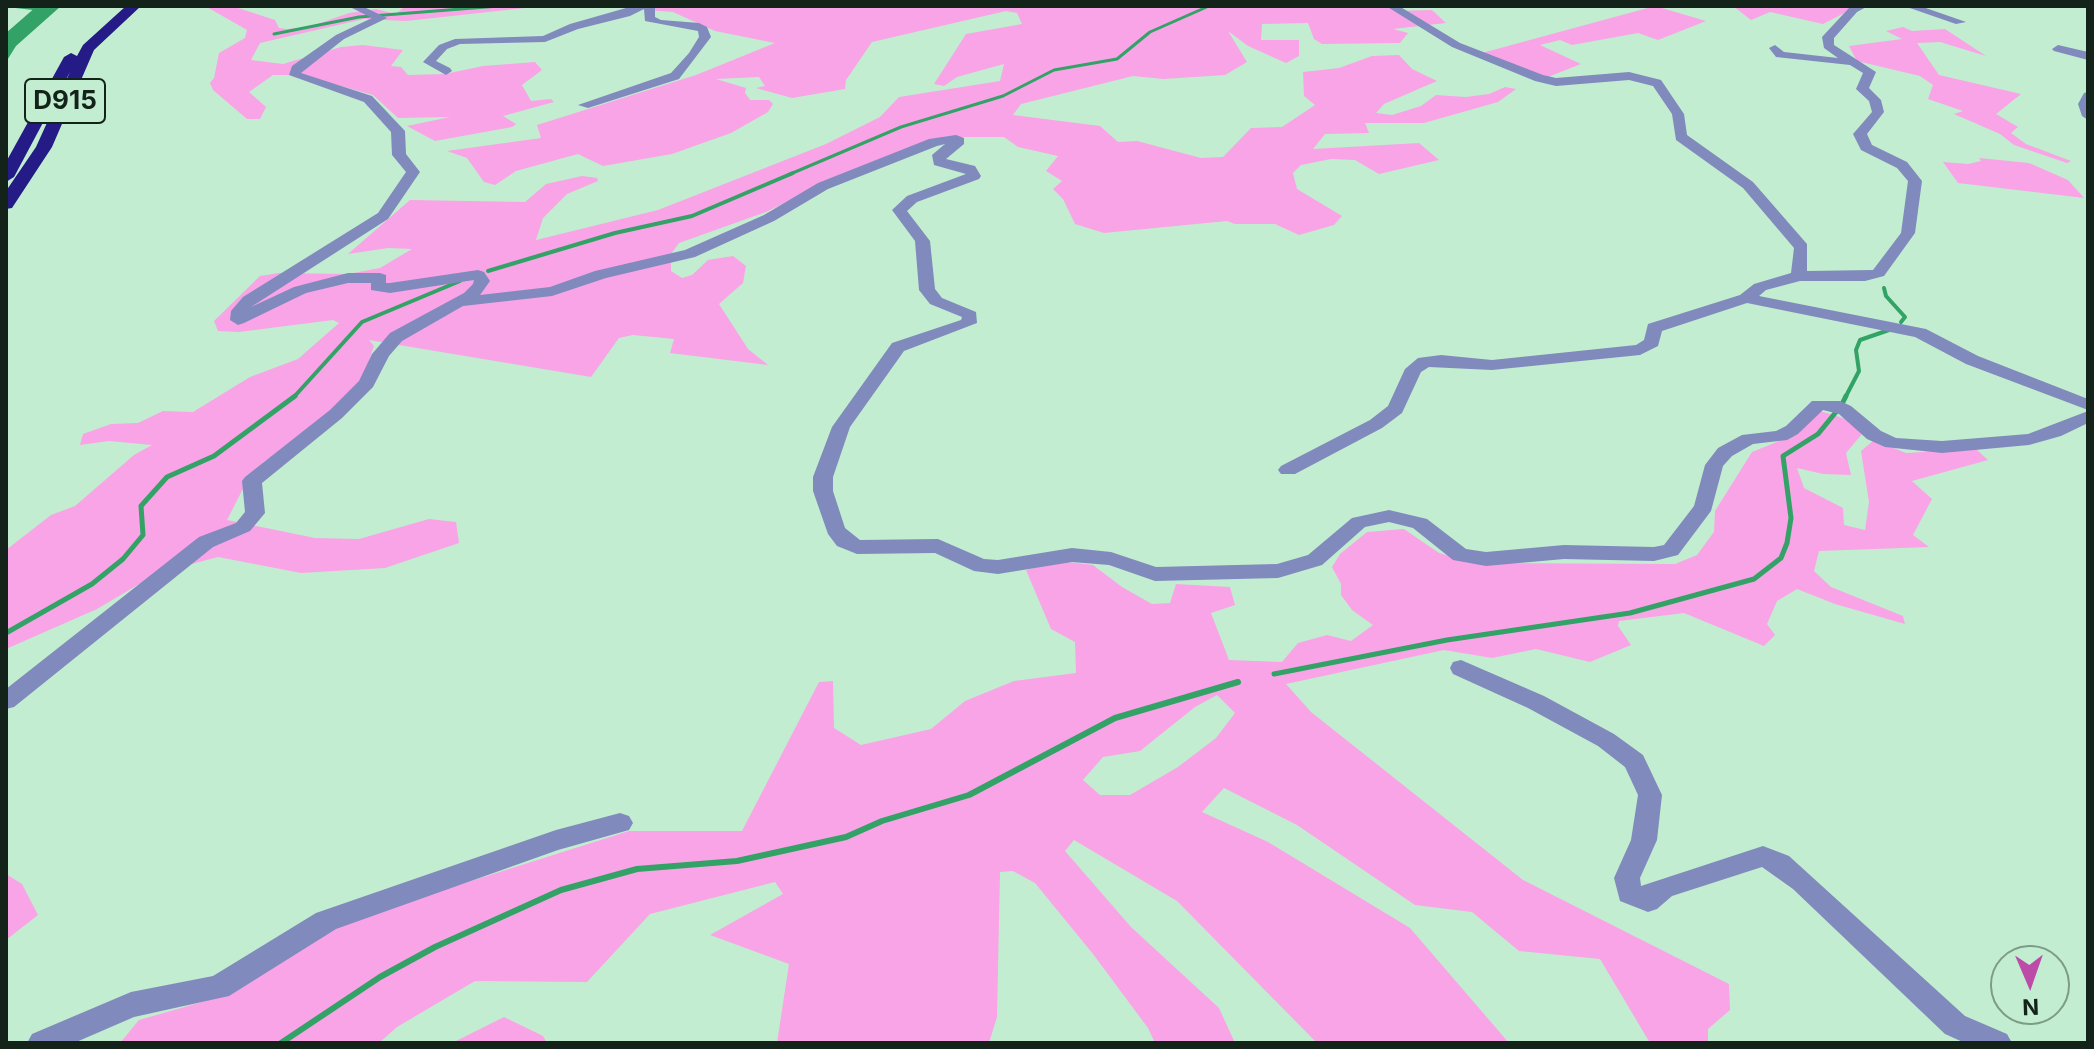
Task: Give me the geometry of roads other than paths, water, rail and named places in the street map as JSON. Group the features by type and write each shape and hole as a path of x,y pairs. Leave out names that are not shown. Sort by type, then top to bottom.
{"highway":[{"name":"D915","path":"6,177 81,39 119,6"},
{"name":"D915","path":"6,204 44,147 88,48 134,6"}],"street":[{"path":"6,701 206,542 243,527 255,513 252,481 336,414 367,383 381,354 396,337 460,302 480,286 482,281 478,275 390,288 377,287 380,278 348,278 300,290 238,320 239,311 249,300 383,216 413,172 399,155 398,131 368,99 295,75 296,69 340,37 381,18 353,6"},
{"path":"446,71 429,62 443,47 459,41 524,42 545,39 574,26 626,14 642,6"},
{"path":"584,105 675,76 694,55 705,37 703,29 695,25 660,23 649,19 650,6"},
{"path":"1391,6 1456,45 1539,78 1556,82 1629,76 1657,83 1667,93 1678,114 1681,137 1748,185 1802,247 1799,276"},
{"path":"1288,470 1376,424 1396,409 1414,369 1424,362 1441,360 1492,365 1640,350 1652,342 1654,328 1746,298 1760,287 1799,276 1865,276 1878,273 1908,233 1915,181 1902,165 1866,147 1860,134 1878,112 1875,100 1862,89 1870,72 1828,46 1828,37 1853,10 1863,6"},
{"path":"1909,6 1960,22"},
{"path":"1775,48 1780,55 1859,64"},
{"path":"2058,49 2088,56"},
{"path":"2088,96 2084,104 2088,116"},
{"path":"460,302 552,291 601,274 690,254 769,218 823,186 934,142 956,139 959,141 939,155 939,162 970,169 974,176 912,199 899,210 922,241 927,290 936,301 970,315 969,323 960,329 898,347 885,361 841,427 823,477 823,491 835,530 844,541 857,547 938,546 981,566 998,567 1072,555 1111,559 1155,574 1278,571 1315,560 1359,522 1389,516 1420,523 1460,555 1486,559 1575,551 1654,554 1671,550 1704,507 1714,465 1725,452 1749,439 1780,436 1792,430 1818,405 1834,405 1845,410 1874,435 1892,443 1931,447 2029,439 2055,432 2088,416"},
{"path":"1746,298 1920,333 1972,360 2088,405"},
{"path":"1461,668 1536,702 1606,740 1634,761 1650,795 1644,840 1627,878 1629,893 1648,901 1663,888 1763,856 1780,863 1802,881 1955,1025 1997,1043"},
{"path":"42,1043 131,1005 219,987 326,921 556,840 620,823"}],"waterway":[{"path":"11,6 38,9"},
{"path":"274,34 359,17 499,6"},
{"path":"788,175 901,127 1003,96 1054,70 1117,59 1150,32 1209,6"},
{"path":"488,271 615,233 692,216 793,173"},
{"path":"294,396 362,322 460,281"},
{"path":"1884,288 1886,296 1905,317 1901,322"},
{"path":"1845,398 1859,371 1856,350 1860,340 1889,330"},
{"path":"6,633 92,584 123,559 143,535 141,506 167,477 214,456 294,396"},
{"path":"1843,402 1845,398"},
{"path":"1274,674 1447,640 1630,613 1754,579 1781,558 1787,543 1791,518 1783,456 1818,434 1836,412"},
{"path":"281,1043 380,977 435,947 561,890 637,869 737,861 846,837 882,821 969,795 1115,718 1238,682 1232,684"}]}
